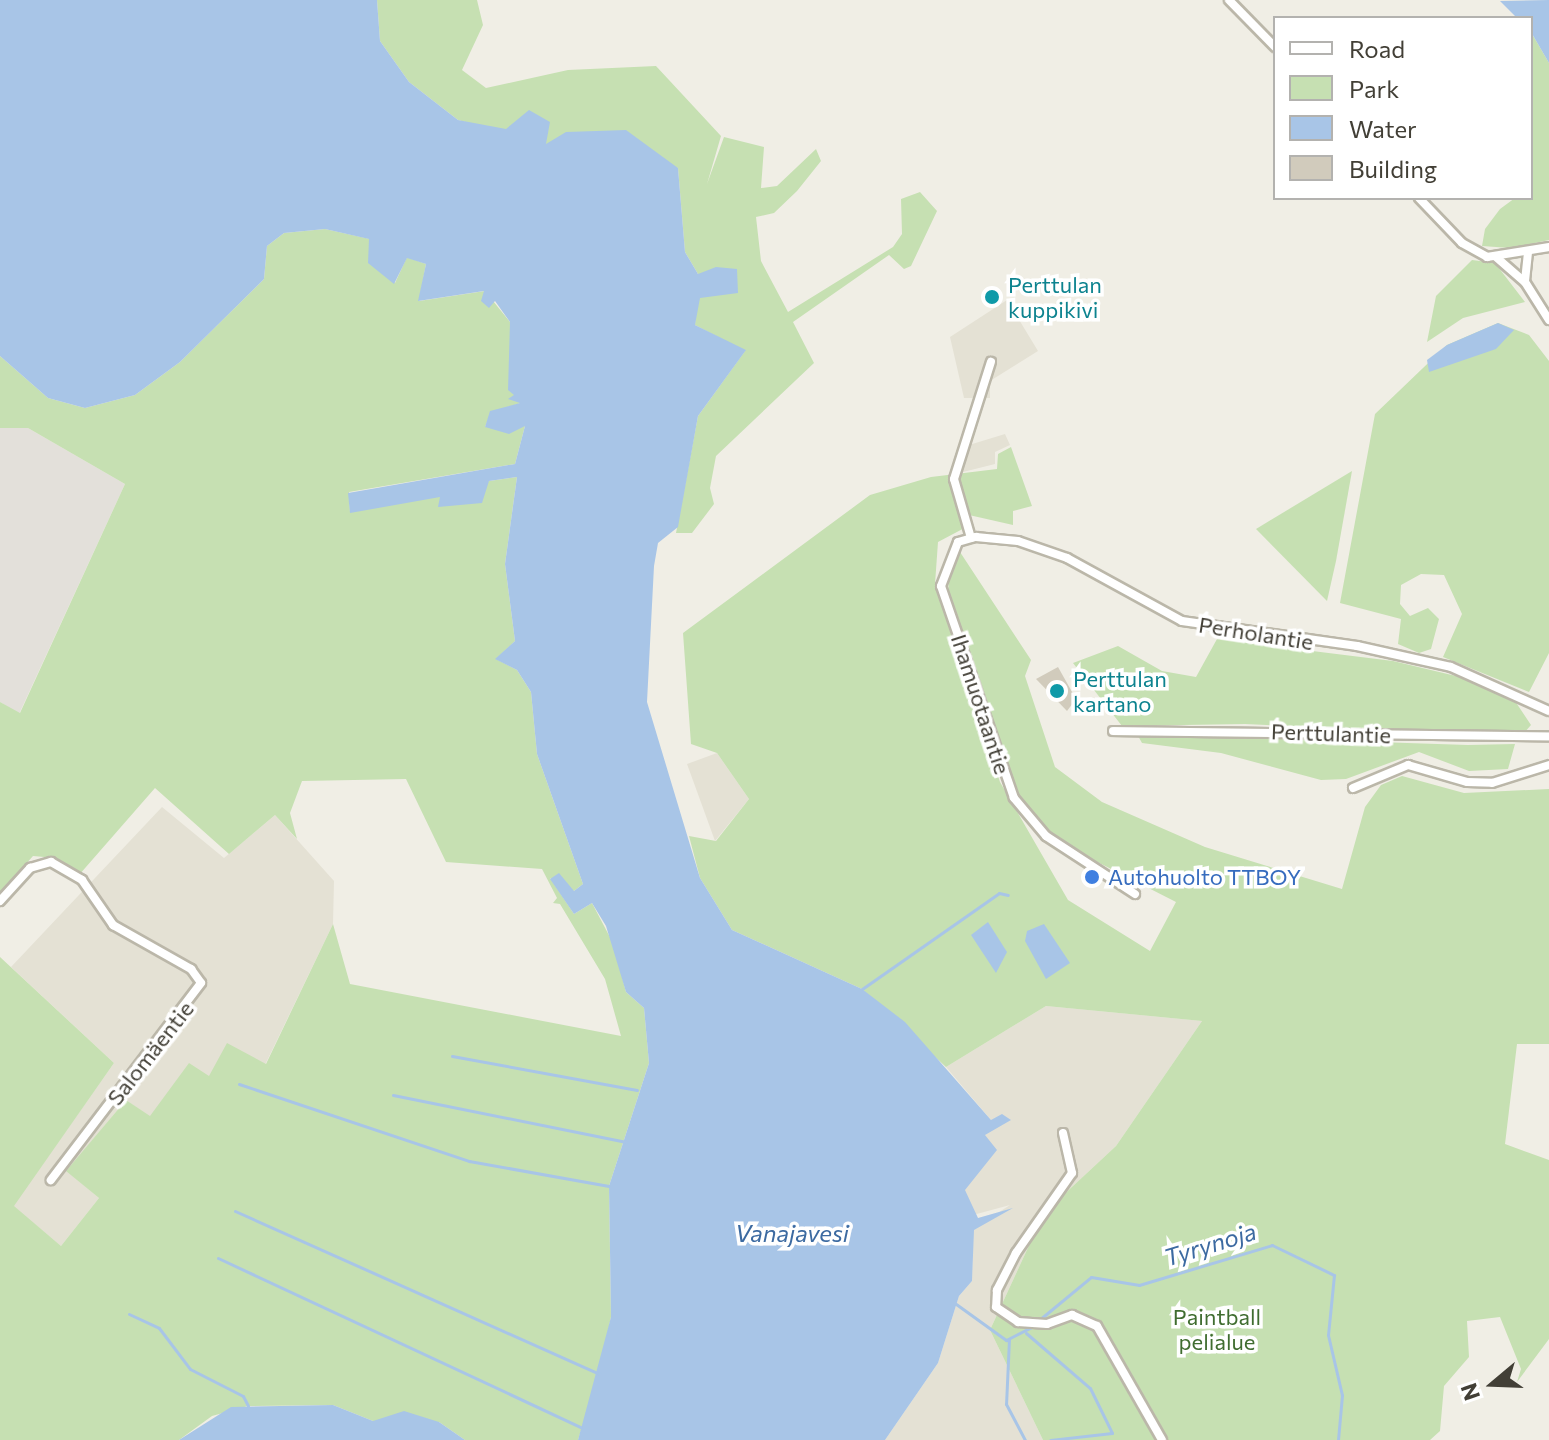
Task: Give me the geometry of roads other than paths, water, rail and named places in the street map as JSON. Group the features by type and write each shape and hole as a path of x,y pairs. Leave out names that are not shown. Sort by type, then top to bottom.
{"street":[{"path":"1229,0 1273,45"},
{"path":"1421,200 1462,243 1495,257 1525,282 1549,320"},
{"path":"1495,257 1549,247"},
{"path":"1525,282 1528,253"},
{"path":"971,538 954,479 972,434 977,391 991,362"},
{"name":"Ihamuotaantie","path":"971,538 952,552 942,574 945,602 1014,798 1046,836 1135,894"},
{"name":"Perholantie","path":"971,538 1018,541 1067,558 1182,621 1357,646 1451,667 1549,711"},
{"name":"Perttulantie","path":"1113,731 1548,736"},
{"name":"Perttulantie","path":"1353,788 1408,765 1467,782 1492,783 1549,765"},
{"name":"Salomäentie","path":"0,901 30,868 51,862 82,880 113,925 191,969 201,983 51,1180"},
{"path":"1063,1133 1072,1173 1016,1253 997,1290 996,1307 1018,1322 1047,1324 1072,1315 1097,1326 1162,1440"}],"water":[{"name":"Vanajavesi","path":"0,0 377,0 380,41 409,82 458,120 506,129 529,110 550,122 546,144 566,132 626,130 678,168 685,252 698,274 716,267 737,269 738,293 700,298 695,325 746,350 698,416 678,527 658,543 654,566 647,702 700,878 732,930 862,989 905,1022 991,1120 1002,1114 1011,1120 985,1135 997,1150 965,1190 978,1218 1013,1208 974,1230 972,1281 959,1296 938,1363 885,1440 578,1440 611,1317 609,1186 649,1063 644,1008 626,992 606,926 592,903 574,914 550,879 559,873 574,891 583,884 537,754 531,692 517,670 495,659 515,641 505,564 517,477 489,481 482,503 438,507 440,497 350,513 348,493 515,464 525,426 509,434 485,427 490,411 520,403 508,399 514,395 508,390 510,322 495,301 489,308 481,301 484,291 418,301 426,264 407,258 394,284 368,263 369,239 325,229 284,233 267,246 264,279 180,362 135,395 85,408 48,398 0,356"},
{"path":"1549,0 1549,63 1533,35 1533,16 1515,16 1500,1"},
{"path":"1498,323 1514,330 1496,349 1429,372 1427,360 1447,345"},
{"path":"988,922 1007,952 996,973 971,935"},
{"path":"1044,924 1070,963 1046,979 1025,941 1027,931"},
{"path":"333,1405 373,1421 404,1411 439,1422 465,1440 179,1440 231,1407"}],"waterway":[{"path":"862,989 999,893 1008,895"},
{"path":"452,1056 637,1090"},
{"path":"239,1084 469,1161 609,1186"},
{"path":"393,1095 626,1142"},
{"path":"235,1211 599,1374"},
{"name":"Tyrynoja","path":"1039,1320 1091,1277 1139,1285 1272,1245 1334,1275 1328,1335 1342,1395 1338,1440"},
{"path":"218,1258 581,1427"},
{"name":"Tyrynoja","path":"956,1304 1006,1340 1032,1327"},
{"path":"129,1314 159,1328 190,1369 243,1396 248,1406"},
{"path":"1026,1333 1090,1388 1112,1433 1050,1440"},
{"path":"1009,1339 1006,1404 1025,1440"}],"place":[{"name":"Perttulan kuppikivi","path":"992,297"},
{"name":"Perttulan kartano","path":"1057,691"},
{"name":"Autohuolto TTBOY","path":"1092,877"}],"park label":[{"name":"Paintball pelialue","path":"1217,1328"}]}
